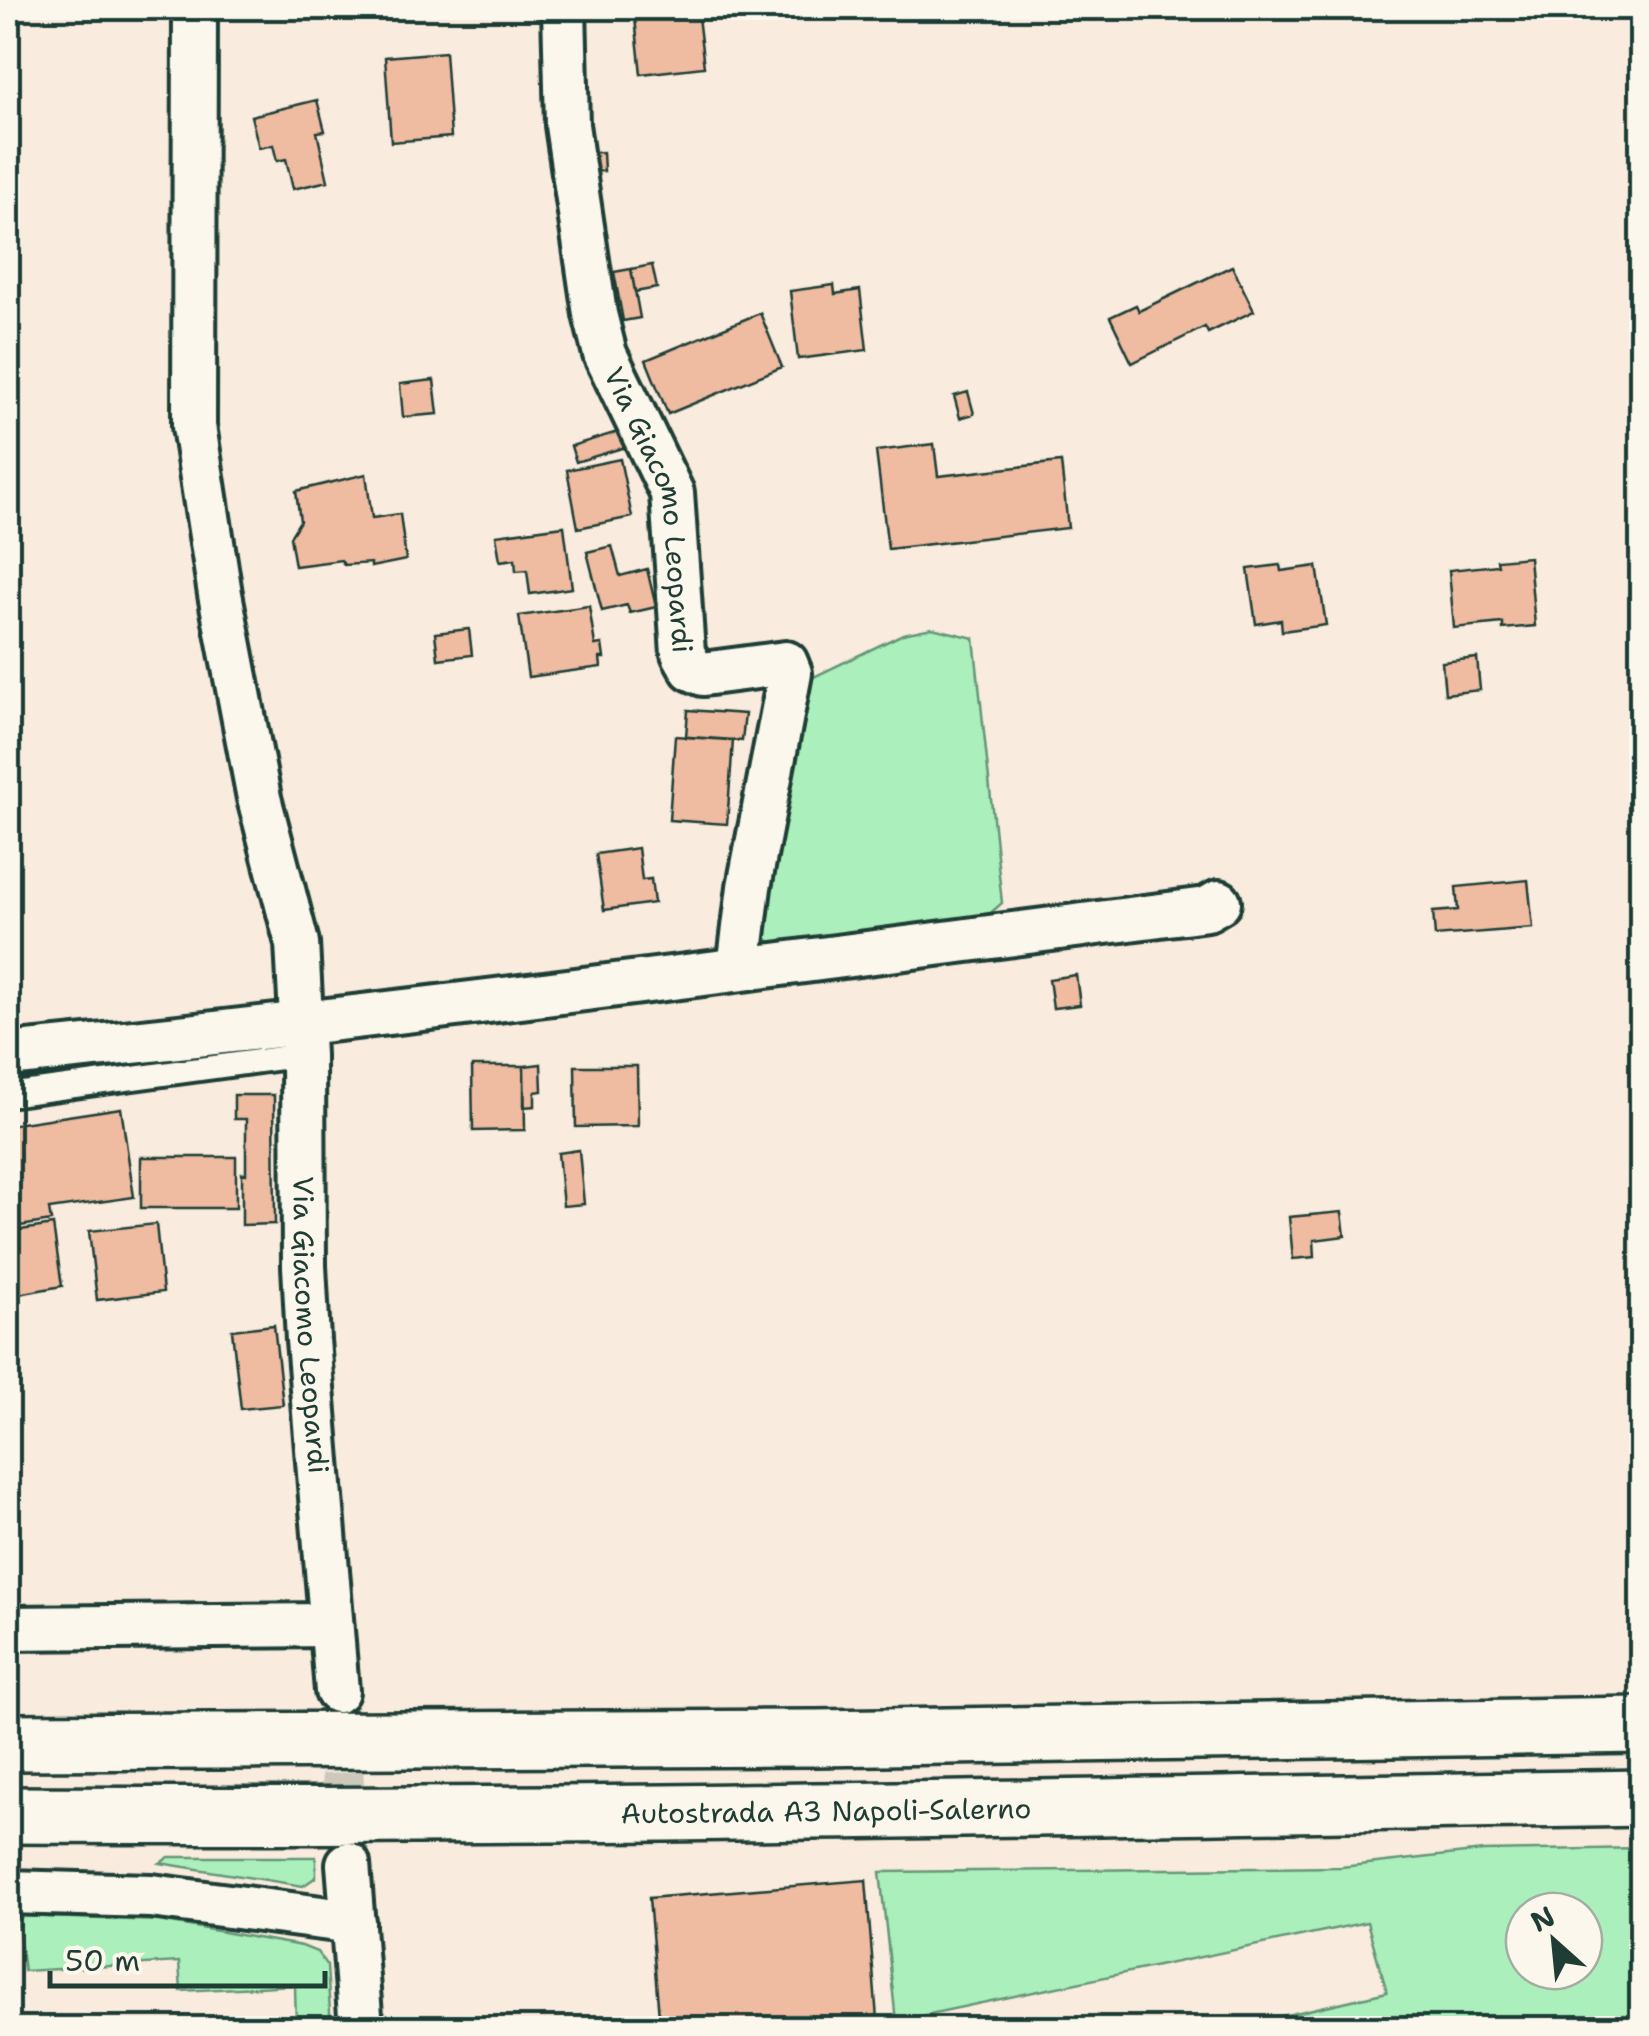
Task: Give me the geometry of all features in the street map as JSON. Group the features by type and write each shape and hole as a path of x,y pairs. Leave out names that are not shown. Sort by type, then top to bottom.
{"highway":[{"path":"8,1742 796,1738 1642,1725"},
{"name":"Autostrada A3 Napoli-Salerno","path":"8,1815 299,1817 806,1812 1642,1798"}],"street":[{"name":"Via Giacomo Leopardi","path":"195,8 194,426 220,594 259,798 297,943 303,1040 304,1266 337,1690"},
{"name":"Via Giacomo Leopardi","path":"564,8 567,125 595,314 606,354 672,493 683,654 692,669 702,674 786,663 790,673 749,888 739,968"},
{"path":"8,1055 303,1040 739,968 1207,909 1219,902"},
{"path":"8,1628 330,1625"},
{"path":"348,1864 361,2028"},
{"path":"8,1892 152,1896 353,1922"}],"lane":[{"path":"8,1095 303,1040"}],"green space":[{"path":"932,628 974,638 1002,903 985,918 773,944 759,925 801,683 903,634"},
{"path":"1641,1848 1641,2028 1230,2028 1387,1992 1367,1922 896,2021 880,1872 1341,1867 1483,1851"},
{"path":"169,1857 316,1857 316,1877 303,1886 160,1863"},
{"path":"17,1916 160,1921 302,1946 317,1952 327,1966 331,2028 242,2028 296,2026 295,1985 181,1991 179,1962 24,1971"},
{"path":"896,2021 896,2028 842,2028"}],"building":[{"path":"697,8 704,67 641,74 634,9"},
{"path":"445,52 451,137 391,142 385,57"},
{"path":"317,100 325,131 317,132 328,181 293,189 286,159 277,161 273,145 259,148 251,116"},
{"path":"603,152 604,171 584,172 583,153"},
{"path":"652,265 657,288 635,292 631,269"},
{"path":"1232,266 1254,311 1208,333 1205,327 1132,363 1110,317 1136,305 1139,311"},
{"path":"631,269 640,318 623,321 614,272"},
{"path":"834,285 835,294 860,290 867,350 798,359 790,291"},
{"path":"760,313 782,367 668,414 646,360"},
{"path":"434,380 438,414 403,417 400,384"},
{"path":"968,392 974,414 960,418 954,396"},
{"path":"624,430 629,446 576,462 571,446"},
{"path":"934,444 938,476 1061,462 1068,528 888,549 876,451"},
{"path":"620,459 632,517 578,528 567,470"},
{"path":"366,474 372,518 400,514 406,560 371,567 371,563 344,565 341,560 295,566 290,537 300,521 296,491"},
{"path":"564,526 572,588 530,594 527,570 516,571 515,559 500,561 496,535"},
{"path":"612,546 620,576 647,569 656,607 630,613 627,605 602,611 587,552"},
{"path":"1529,557 1535,626 1503,629 1503,623 1454,628 1449,570"},
{"path":"1280,565 1281,571 1317,566 1326,625 1282,631 1281,620 1256,624 1248,569"},
{"path":"589,606 595,645 602,644 601,667 528,677 519,616"},
{"path":"469,629 472,655 438,659 435,633"},
{"path":"1477,658 1480,690 1445,694 1442,662"},
{"path":"688,710 745,714 742,741 686,737"},
{"path":"675,736 733,740 727,824 669,820"},
{"path":"638,848 642,880 651,879 654,903 604,910 596,854"},
{"path":"1528,880 1533,928 1435,936 1433,912 1458,910 1456,887"},
{"path":"1076,975 1080,1005 1053,1008 1049,979"},
{"path":"541,1064 542,1091 535,1092 535,1106 524,1107 524,1066"},
{"path":"472,1066 524,1066 525,1130 473,1131"},
{"path":"575,1066 637,1066 638,1126 576,1127"},
{"path":"234,1095 274,1095 275,1224 242,1225 246,1119 234,1119"},
{"path":"121,1108 134,1197 49,1209 51,1221 8,1228 8,1125"},
{"path":"579,1150 584,1204 563,1206 558,1153"},
{"path":"141,1157 236,1157 236,1208 141,1208"},
{"path":"1342,1212 1345,1236 1314,1240 1315,1257 1293,1259 1289,1217"},
{"path":"156,1224 163,1292 97,1300 89,1231"},
{"path":"53,1225 62,1286 8,1296 8,1232"},
{"path":"274,1325 283,1405 241,1409 232,1330"},
{"path":"866,1880 877,2019 764,2028 660,2028 649,1898"}],"tunnel":[{"path":"338,1710 347,1844"}]}
